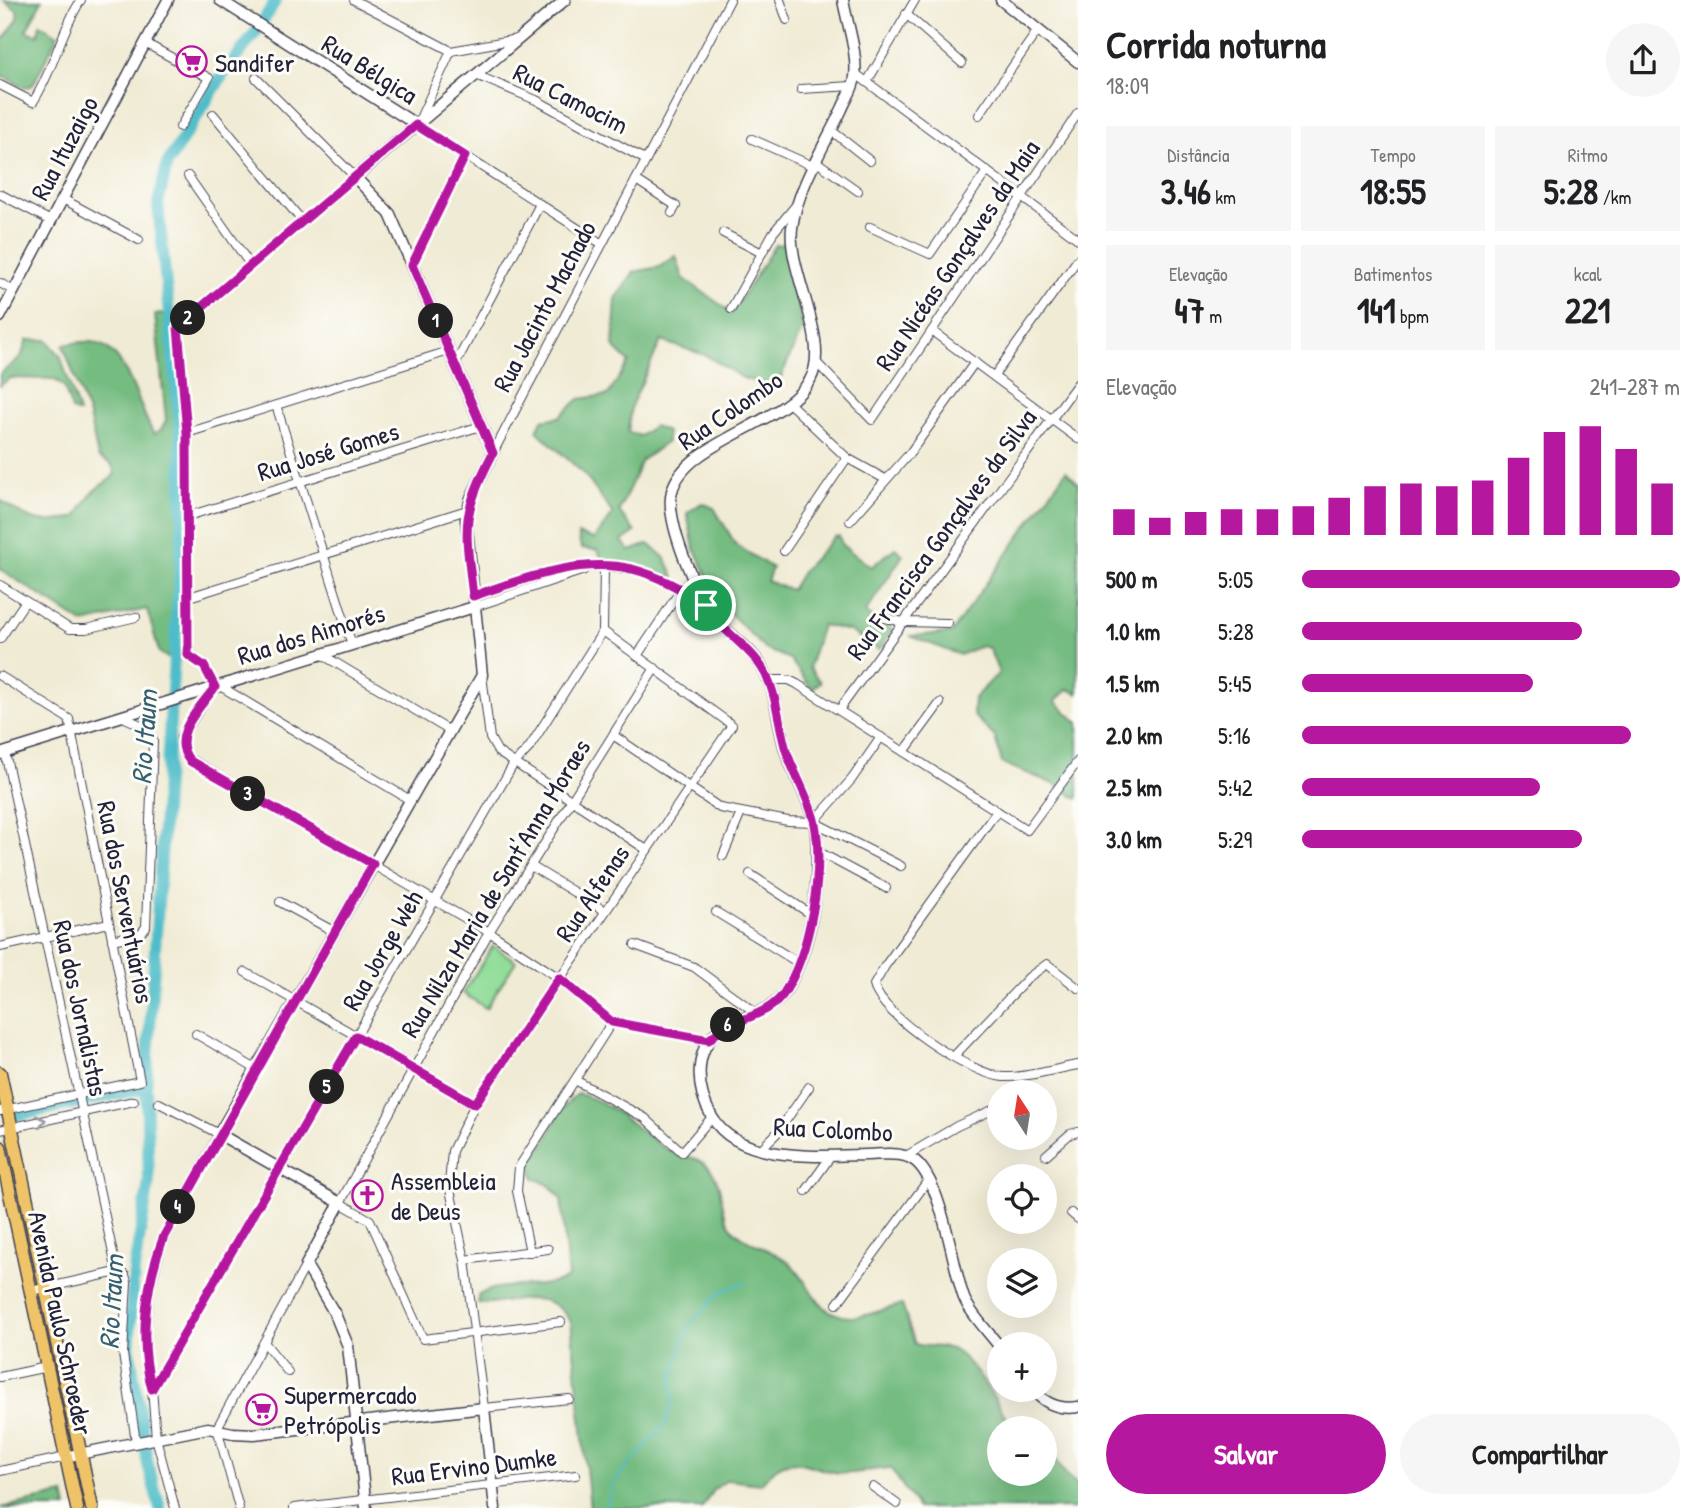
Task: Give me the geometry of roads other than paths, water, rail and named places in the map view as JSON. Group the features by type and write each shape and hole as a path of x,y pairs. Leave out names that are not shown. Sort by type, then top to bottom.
{"main road":[{"name":"Avenida Paulo Schroeder","path":"0,1073 6,1128 46,1288 92,1508"},
{"name":"Avenida Paulo Schroeder","path":"0,1147 77,1508"}],"street":[{"path":"0,85 33,102 48,75 64,31 81,0"},
{"name":"Rua Ituzaigo","path":"0,317 168,0"},
{"name":"Rua Bélgica","path":"220,0 602,244"},
{"path":"354,0 452,51 519,39"},
{"path":"410,800 217,687 204,666 188,655 187,433 178,327 565,0"},
{"name":"Rua Jacinto Machado","path":"647,850 513,765 493,746 466,543 467,510 493,453 730,0"},
{"path":"780,0 787,20"},
{"name":"Rua Colombo","path":"709,1040 725,1027 780,998 797,962 812,915 817,851 814,822 787,753 769,680 757,659 716,620 706,605 673,520 670,501 674,484 694,460 788,402 809,382 816,362 793,247 792,227 816,164 856,74 843,0"},
{"path":"867,82 915,0"},
{"path":"1002,0 1078,62"},
{"path":"906,15 962,63"},
{"path":"979,115 1038,30"},
{"path":"145,43 209,79 180,127"},
{"path":"416,125 452,51"},
{"path":"856,74 1078,239"},
{"name":"Rua Camocim","path":"476,75 536,100 646,160"},
{"path":"256,78 387,209 493,453"},
{"path":"801,89 852,86"},
{"name":"Rua Nicéas Gonçalves da Maia","path":"816,362 872,421 1078,113"},
{"path":"213,114 303,222"},
{"path":"832,131 870,161"},
{"path":"752,139 816,164 858,191"},
{"path":"412,265 465,156"},
{"path":"870,227 930,254 987,172"},
{"path":"188,176 251,266"},
{"path":"635,180 676,206 671,213"},
{"path":"0,194 51,221"},
{"path":"63,199 139,240"},
{"path":"731,309 780,223 801,200"},
{"path":"455,365 540,204"},
{"path":"723,233 762,253"},
{"path":"994,376 1078,259"},
{"path":"0,283 14,291"},
{"path":"932,331 1078,439"},
{"path":"187,433 449,351"},
{"path":"850,521 885,478 910,453 975,362"},
{"name":"Rua Francisca Gonçalves da Silva","path":"839,710 1078,383"},
{"path":"788,402 847,458 885,478"},
{"path":"276,405 352,645"},
{"name":"Rua José Gomes","path":"188,516 481,426"},
{"path":"784,551 847,458"},
{"path":"189,597 467,510"},
{"path":"604,566 603,631 654,668"},
{"name":"Rua dos Aimorés","path":"2,753 352,645 545,572 604,566 650,575 706,605"},
{"path":"0,586 70,629 86,629 136,617"},
{"path":"637,656 680,591"},
{"path":"0,639 25,602"},
{"path":"876,616 903,622 948,624"},
{"name":"Rua Jorge Weh","path":"152,1389 513,765 536,738 603,631"},
{"path":"321,654 450,732"},
{"name":"Rua Alfenas","path":"484,1408 465,1260 453,1213 449,1174 456,1139 475,1104 559,978 732,725 654,668"},
{"name":"Rua Nilza Maria de Sant'Anna Moraes","path":"217,1428 489,932 654,668"},
{"path":"175,1508 145,1440 152,1389 145,1347 155,1264 176,1210 482,674"},
{"path":"0,676 69,719 71,732"},
{"path":"769,680 789,680 1027,830 1078,761"},
{"path":"217,687 181,737 183,750 190,761 489,932 559,978 612,1022 709,1040 698,1071 712,1117 682,1152 645,1118 575,1080"},
{"path":"904,752 940,703"},
{"path":"112,940 140,934 146,927 153,741 147,728 121,716"},
{"name":"Rua dos Serventuários","path":"71,732 140,1081 78,1094"},
{"path":"613,735 720,808 814,822 901,866"},
{"path":"814,822 852,779 881,737"},
{"name":"Rua dos Jornalistas","path":"2,753 117,1272 125,1275 127,1282 122,1354 145,1440"},
{"path":"997,811 874,985 879,999 896,1016 954,1056 1001,1077 1078,1065"},
{"path":"723,856 741,813"},
{"path":"817,851 886,888"},
{"path":"531,866 605,911"},
{"path":"750,874 812,915"},
{"path":"280,902 335,932"},
{"path":"716,912 797,962"},
{"path":"0,947 109,923"},
{"path":"635,945 700,970 756,1013"},
{"path":"954,1056 1029,977 1047,964 1078,988"},
{"path":"245,972 475,1104"},
{"path":"530,1252 517,1191 519,1167 612,1022"},
{"path":"196,1034 256,1069"},
{"path":"761,1149 778,1132 809,1087"},
{"path":"4,1110 78,1094"},
{"path":"6,1128 134,1101"},
{"path":"159,1103 370,1220 423,1339 561,1322"},
{"path":"906,1156 957,1126 987,1112"},
{"name":"Rua Colombo","path":"712,1117 729,1134 761,1149 791,1155 906,1156 919,1164 929,1180 965,1301 988,1332"},
{"path":"1046,1155 1070,1134 1078,1132"},
{"path":"806,1191 831,1156"},
{"path":"837,1304 929,1180"},
{"path":"465,1260 548,1249"},
{"path":"306,1265 344,1333 366,1504"},
{"path":"31,1291 117,1272"},
{"path":"264,1342 288,1371"},
{"path":"0,1377 47,1367"},
{"path":"0,1471 145,1440 217,1428 242,1434 569,1399"},
{"path":"1047,1402 1066,1408 1078,1407"},
{"path":"484,1408 495,1508"},
{"path":"217,1428 239,1508"},
{"name":"Rua Ervino Dumke","path":"294,1508 366,1504 576,1475"},
{"path":"873,1487 897,1504"},
{"path":"881,1508 888,1498"}],"waterway":[{"name":"Rio Itaum","path":"160,1508 148,1465 129,1347 134,1270 149,1182 146,1088 183,521 181,434 158,204 167,164 224,73 256,32 276,0"},
{"path":"15,1116 146,1088"},
{"path":"606,1508 614,1482 666,1423 673,1397 672,1377 689,1326 720,1292 745,1282"}],"place":[{"name":"Sandifer","path":"192,62"},
{"name":"Assembleia de Deus","path":"368,1195"},
{"name":"Supermercado Petrópolis","path":"261,1409"}]}
